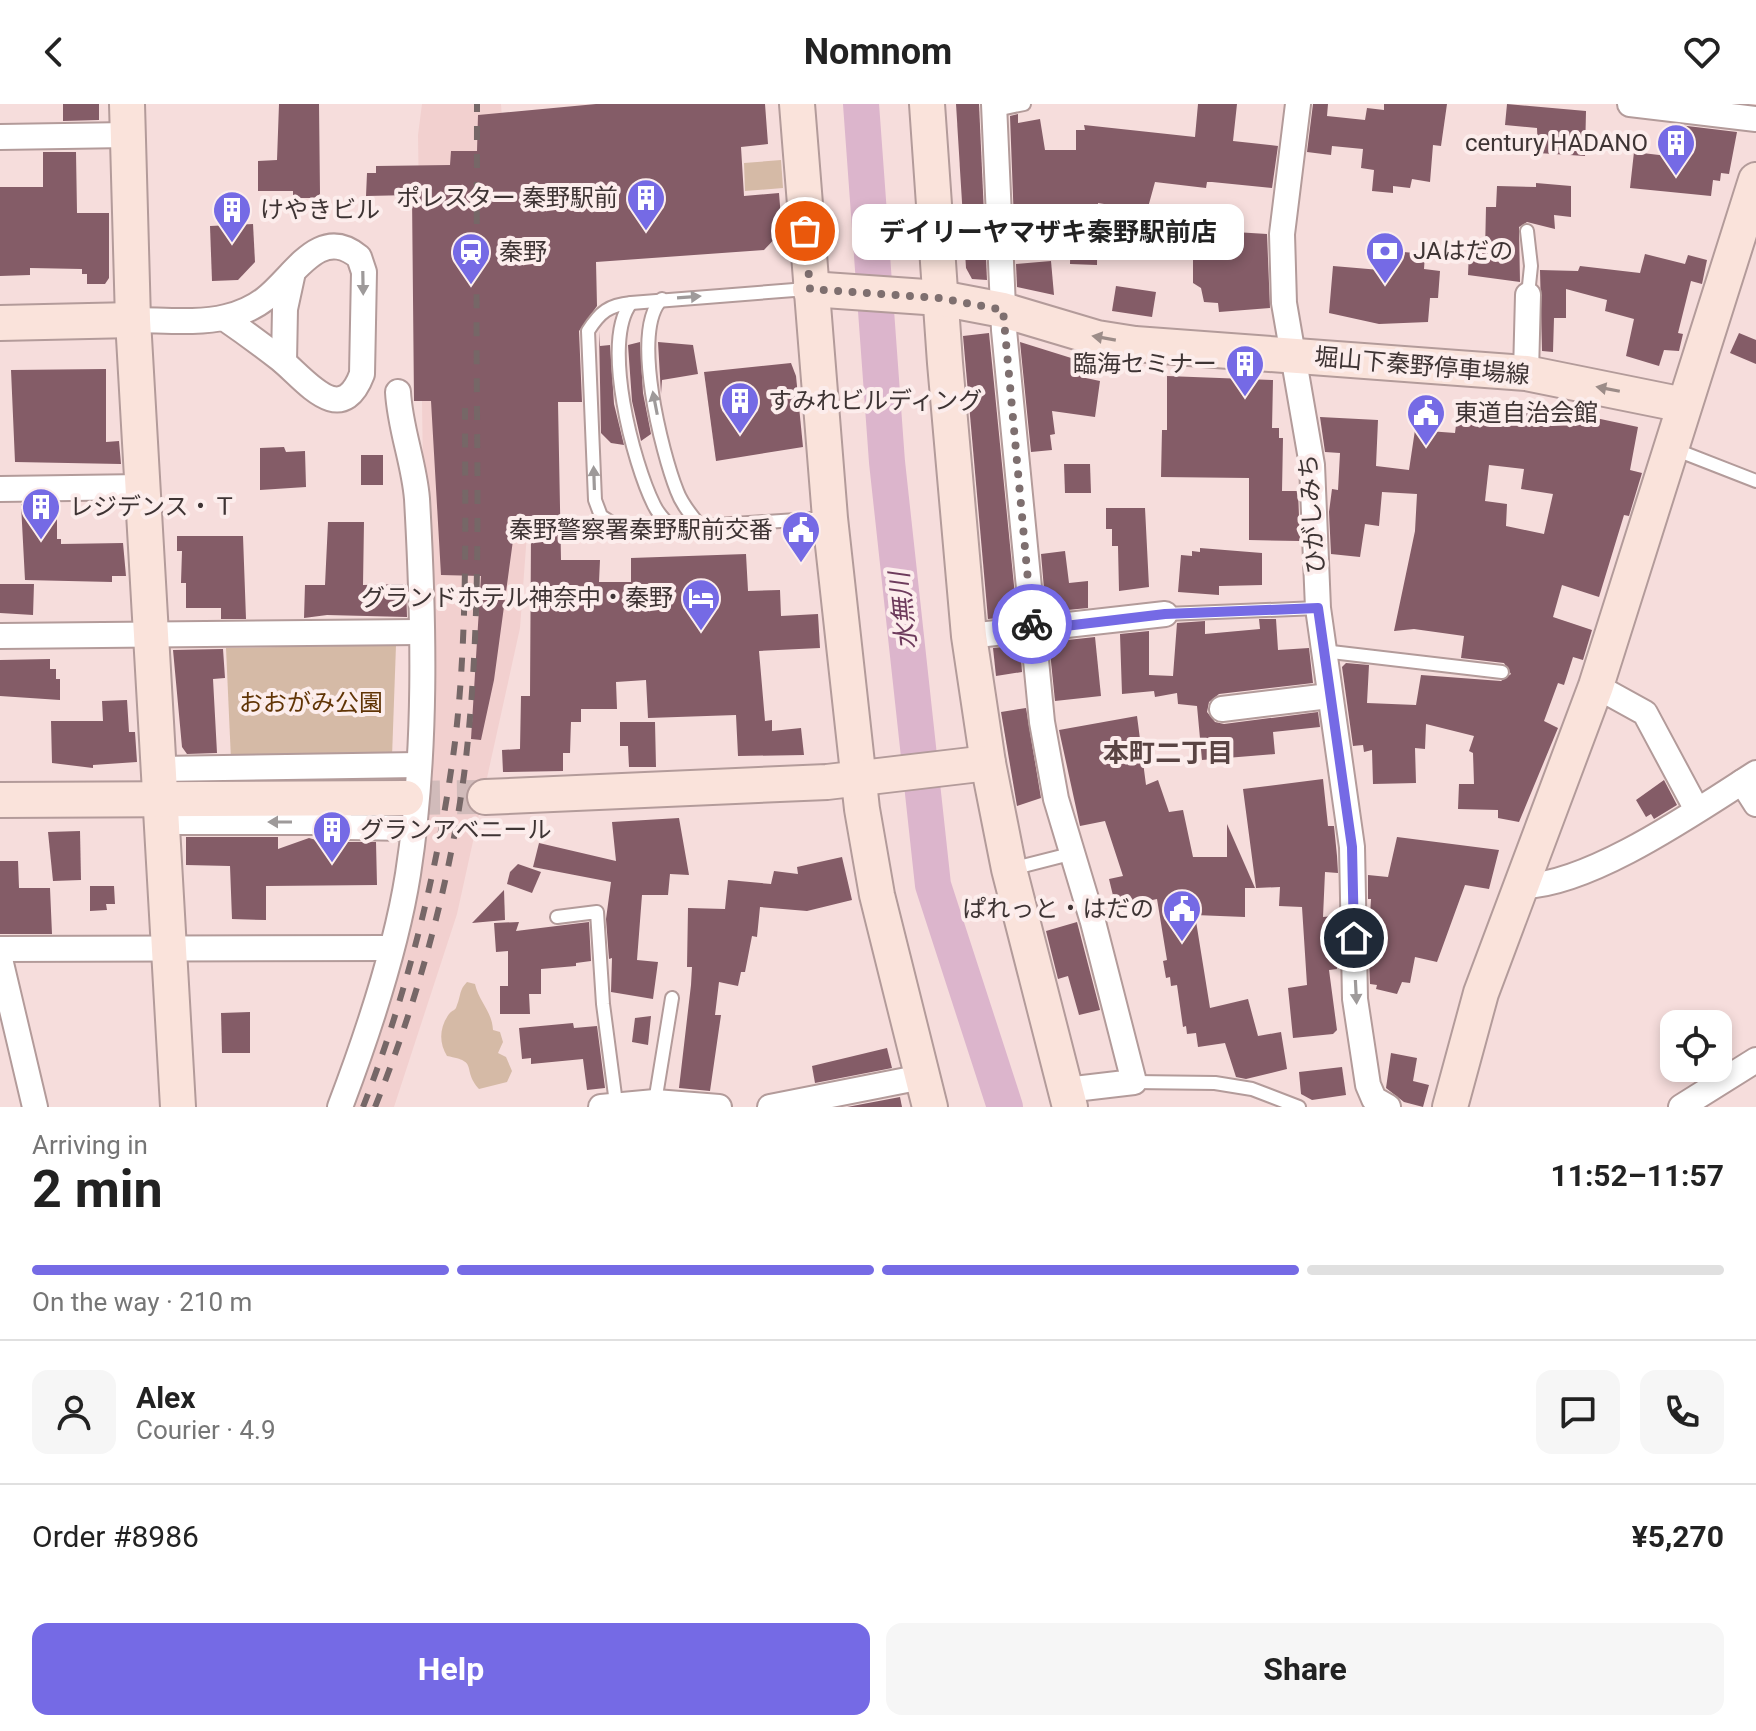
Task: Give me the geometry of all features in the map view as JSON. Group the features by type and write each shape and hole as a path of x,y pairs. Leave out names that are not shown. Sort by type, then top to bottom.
{"street":[{"path":"770,1107 926,1092 877,895 869,778 830,518 819,290 797,104"},
{"path":"927,104 934,298 979,764 1068,1098 1134,1082 1074,853 1056,799 1042,722 1003,310 994,107"},
{"name":"ひがしみち","path":"1298,104 1282,234 1284,303 1312,465 1318,608 1352,847 1355,999 1366,1074 1375,1104"},
{"path":"1630,104 1756,119"},
{"path":"0,137 128,119 133,320 178,1107"},
{"path":"1450,1107 1481,993 1596,686 1684,405 1744,246 1756,180"},
{"path":"0,323 224,318 264,300 311,253 325,246 338,246 359,257 364,272 362,374 351,393 340,399 327,399 284,362 224,318"},
{"path":"284,362 285,309 293,272"},
{"name":"堀山下秦野停車場線","path":"819,290 934,298 1003,310 1097,338 1526,373 1684,405"},
{"path":"1526,373 1528,295"},
{"path":"340,1107 364,1043 408,875 409,813 418,765 415,474 400,424 398,392"},
{"path":"0,489 143,487"},
{"path":"969,636 1165,614"},
{"path":"0,636 419,632"},
{"path":"1596,686 1645,713 1697,810"},
{"path":"1237,712 1329,696"},
{"path":"485,797 609,794 869,778 979,764"},
{"path":"160,797 418,765"},
{"path":"1522,886 1548,885 1585,873 1749,777 1756,804"},
{"path":"0,800 160,797 409,813"},
{"path":"0,949 390,948"},
{"path":"0,959 35,1107"},
{"path":"1681,1107 1716,1098 1756,1060"},
{"path":"608,1105 655,1102 719,1107"}],"lane":[{"path":"994,107 1024,104"},
{"path":"1527,231 1531,266 1528,295"},
{"path":"819,290 662,299 606,309 588,331 595,500 601,516 624,531 830,518"},
{"path":"662,299 652,311 650,322 649,359 655,405 677,490 701,527"},
{"path":"631,303 619,325 624,406 653,504 673,529"},
{"path":"1671,447 1756,481"},
{"path":"1165,614 1318,608"},
{"path":"1323,651 1502,672"},
{"path":"1009,869 1074,853"},
{"path":"557,917 597,912 608,1105"},
{"path":"655,1102 672,998"},
{"path":"1134,1082 1215,1083 1252,1089 1299,1107"}],"shaded area":[{"path":"422,104 501,104 528,520 520,628 457,914 394,1107 350,1107 408,920 423,468 418,135"}],"green space":[{"path":"781,160 783,188 745,191 744,163"},
{"name":"おおがみ公園","path":"396,645 392,757 231,760 226,648"},
{"path":"467,982 475,984 493,1030 500,1032 503,1042 498,1053 506,1057 512,1071 507,1082 479,1089 467,1064 447,1056 444,1051 441,1041 443,1025 455,1009"}],"building":[{"path":"63,104 99,104 99,120 63,121"},
{"path":"279,104 319,104 320,194 314,198 293,198 293,191 258,191 258,161 277,160"},
{"path":"596,104 765,104 768,144 741,147 744,196 779,193 782,231 764,250 596,262 597,306 579,331 582,402 558,402 561,560 600,560 599,582 631,582 631,558 746,554 748,591 780,590 781,616 818,614 820,648 759,651 765,721 772,720 772,731 801,728 804,755 738,756 736,715 648,718 646,680 616,682 617,709 581,709 581,722 571,722 570,753 563,753 563,771 503,772 502,750 520,749 521,696 530,696 531,534 514,533 494,680 481,740 471,739 481,576 441,575 431,401 414,401 412,195 366,196 367,173 376,173 376,166 450,165 451,151 477,151 478,115"},
{"path":"956,104 979,104 987,280 972,279 966,268"},
{"path":"1198,104 1237,104 1233,141 1278,146 1272,188 1207,182 1206,188 1155,182 1147,211 1098,203 1097,265 1070,264 1071,221 1065,221 1065,218 1014,223 1010,116 1018,114 1018,123 1040,119 1045,150 1076,150 1076,130 1085,130 1084,125 1195,137"},
{"path":"1313,104 1328,104 1327,116 1365,120 1367,108 1384,110 1384,104 1447,104 1441,146 1433,145 1430,182 1412,179 1410,188 1393,186 1393,193 1372,191 1374,170 1361,168 1363,149 1332,146 1331,155 1307,152"},
{"path":"1507,104 1586,111 1585,156 1538,153 1537,128 1505,125"},
{"name":"century HADANO","path":"1679,125 1737,132 1729,174 1721,173 1720,181 1713,180 1711,196 1630,188 1634,152 1676,157"},
{"path":"43,152 76,152 77,213 109,213 109,278 105,284 87,284 87,274 82,274 82,269 30,268 30,275 0,276 0,187 43,187"},
{"path":"1536,183 1571,186 1571,217 1554,215 1555,229 1527,222 1519,227 1520,282 1468,275 1469,252 1485,252 1486,207 1496,207 1497,186 1536,187"},
{"name":"けやきビル","path":"253,224 255,262 238,280 212,281 210,226"},
{"path":"1203,230 1267,234 1270,308 1219,312 1218,303 1204,302 1201,288 1193,283 1193,258 1205,258"},
{"name":"JAはだの","path":"1393,251 1425,254 1424,269 1440,271 1438,298 1430,298 1428,322 1379,324 1329,313 1333,266 1392,271"},
{"path":"1645,254 1685,264 1688,255 1707,260 1702,284 1691,281 1678,333 1683,334 1679,351 1664,350 1659,366 1626,356 1634,319 1605,311 1607,300 1566,289 1566,318 1554,318 1553,352 1542,351 1540,270 1578,271 1580,266 1640,273"},
{"path":"1051,261 1054,295 1017,287 1016,264"},
{"path":"1116,286 1156,292 1152,317 1112,311"},
{"path":"599,331 600,346 610,345 614,404 624,445 611,443 601,433"},
{"path":"989,333 1017,616 988,619 963,336"},
{"path":"1739,333 1756,340 1756,364 1730,353"},
{"path":"640,342 643,393 651,434 641,441 632,401 628,345"},
{"path":"658,342 693,345 698,374 662,380 661,394"},
{"path":"1020,342 1084,362 1081,377 1100,381 1095,417 1052,411 1055,434 1050,435 1052,450 1031,452"},
{"path":"791,363 796,376 803,447 716,461 704,372"},
{"path":"106,369 106,442 119,441 121,464 15,462 11,370"},
{"path":"1167,376 1273,380 1272,428 1279,428 1279,438 1283,438 1282,491 1298,491 1300,541 1249,540 1249,478 1161,477 1162,430 1167,430"},
{"path":"1459,402 1529,407 1530,404 1638,427 1630,470 1642,473 1629,516 1624,515 1599,597 1562,585 1553,617 1592,630 1583,660 1573,657 1564,685 1558,683 1544,721 1558,728 1519,822 1498,818 1498,810 1458,809 1459,784 1474,784 1473,753 1469,751 1474,736 1426,724 1425,749 1415,748 1416,783 1373,784 1372,750 1364,752 1363,745 1353,746 1342,667 1346,663 1369,665 1367,703 1416,705 1421,675 1501,681 1511,674 1504,663 1461,658 1464,636 1414,629 1394,631 1415,531 1417,494 1382,492 1379,526 1365,524 1360,557 1331,554 1329,512 1332,489 1338,490 1340,453 1325,452 1320,417 1378,420 1376,466 1409,470 1415,430 1455,433","holes":["1489,465 1524,469 1521,489 1553,494 1544,534 1506,526 1507,504 1485,501"]},
{"path":"284,447 286,452 305,451 306,487 260,490 260,448"},
{"path":"361,455 383,455 383,485 361,485"},
{"path":"1064,464 1090,464 1091,493 1065,493"},
{"path":"57,503 57,539 61,539 61,544 123,543 126,576 112,576 112,582 25,580 21,504"},
{"path":"1106,508 1145,508 1149,587 1119,591 1118,546 1112,546 1112,529 1106,529"},
{"path":"328,522 364,522 363,585 406,584 407,617 327,615 304,618 305,585 325,585"},
{"path":"177,536 243,536 246,619 221,619 221,608 186,608 186,583 181,583 182,551 177,551"},
{"path":"1200,548 1262,553 1262,585 1219,586 1219,595 1178,592 1181,555 1192,556 1192,551 1200,552"},
{"path":"1065,551 1069,583 1088,581 1088,608 1046,612 1041,554"},
{"path":"0,584 34,584 33,615 0,613"},
{"path":"1259,619 1276,619 1278,650 1309,648 1313,683 1219,694 1209,702 1207,712 1215,722 1224,724 1318,712 1320,727 1273,732 1275,754 1202,760 1197,706 1178,704 1177,693 1155,697 1154,691 1122,694 1120,634 1149,631 1149,675 1173,676 1177,623 1205,621 1205,634 1260,629"},
{"path":"1095,637 1101,696 1055,701 1049,642"},
{"path":"1020,645 1022,672 996,676 993,648"},
{"path":"223,649 225,678 213,679 217,753 187,754 182,747 173,650"},
{"path":"50,659 50,669 56,669 56,679 60,679 60,700 0,696 0,660"},
{"path":"127,700 129,732 135,732 137,762 93,765 93,768 52,763 51,721 103,721 102,701"},
{"path":"1026,708 1041,798 1017,806 1001,712"},
{"path":"1137,716 1146,785 1158,780 1169,812 1183,810 1193,857 1227,857 1227,824 1255,888 1245,888 1245,917 1195,915 1210,1008 1248,999 1258,1036 1281,1032 1287,1069 1246,1079 1236,1077 1225,1043 1198,1047 1196,1033 1187,1034 1186,1026 1183,1027 1177,985 1171,986 1170,977 1166,978 1163,961 1167,960 1157,899 1116,908 1109,879 1123,876 1105,821 1080,826 1059,730"},
{"path":"620,722 655,722 656,767 629,767 628,746 620,746"},
{"path":"1323,779 1328,826 1334,826 1338,873 1325,872 1323,917 1333,916 1337,969 1329,970 1337,1030 1333,1034 1293,1038 1288,988 1307,985 1302,907 1279,906 1280,887 1256,888 1243,789"},
{"path":"1664,780 1677,805 1654,819 1651,814 1646,817 1636,800"},
{"path":"679,818 689,875 670,874 668,895 642,895 637,960 658,962 653,999 611,992 612,958 609,959 606,919 611,882 533,867 539,843 616,861 612,822"},
{"path":"80,831 81,880 53,881 48,832"},
{"path":"186,837 278,837 278,849 309,838 323,842 376,842 377,885 266,886 266,920 232,919 230,866 186,865"},
{"path":"1397,837 1499,850 1489,889 1465,885 1437,962 1415,957 1410,983 1402,982 1397,994 1376,989 1377,985 1370,984 1369,959 1375,933 1369,932 1371,899 1368,899 1368,875 1388,877"},
{"path":"842,857 852,900 807,911 760,907 757,937 752,936 745,972 741,972 738,986 719,982 715,1015 721,1015 710,1091 679,1088 692,967 687,967 688,908 725,909 728,880 771,884 774,871 798,874 797,867"},
{"path":"0,861 18,861 19,888 50,888 52,934 0,934"},
{"path":"518,864 541,872 532,893 507,884 510,872"},
{"path":"90,886 114,886 115,904 106,904 107,910 90,911"},
{"path":"504,890 505,920 472,923"},
{"path":"519,922 516,931 589,922 591,961 576,963 576,966 541,969 541,994 529,994 530,1014 500,1014 500,986 508,986 508,951 496,952 494,923"},
{"path":"1077,922 1100,1010 1079,1015 1068,976 1058,979 1046,931"},
{"path":"250,1012 250,1053 222,1053 221,1013"},
{"path":"651,1016 648,1045 632,1042 635,1018"},
{"path":"573,1023 574,1028 597,1026 605,1088 587,1090 583,1059 531,1064 531,1058 522,1059 519,1028"},
{"path":"887,1048 892,1068 815,1083 812,1066"},
{"path":"1391,1053 1417,1058 1413,1081 1429,1085 1423,1107 1404,1102 1386,1088"},
{"path":"1342,1067 1346,1095 1312,1100 1301,1094 1299,1072"},
{"path":"900,1097 902,1107 847,1107"}],"waterway":[{"name":"水無川","path":"861,104 887,462 933,885 1005,1107"}],"tunnel":[{"path":"406,798 485,797"}],"railway":[{"path":"375,1107 405,1027 430,944 458,817 469,730 477,549 477,104"},
{"path":"363,1107 394,1018 420,928 440,835 455,742 465,575 465,408"}],"way so far":[{"path":"805,231 810,289 940,298 1003,310 1032,624"}],"place":[{"name":"century HADANO","path":"1676,177"},
{"name":"デイリーヤマザキ秦野駅前店","path":"805,231"},
{"name":"ポレスター 秦野駅前","path":"646,232"},
{"name":"けやきビル","path":"232,244"},
{"name":"JAはだの","path":"1385,285"},
{"name":"秦野","path":"471,286"},
{"name":"臨海セミナー","path":"1245,398"},
{"name":"すみれビルディング","path":"740,435"},
{"name":"東道自治会館","path":"1426,447"},
{"name":"レジデンス・Ｔ","path":"41,541"},
{"name":"秦野警察署秦野駅前交番","path":"801,564"},
{"name":"グランドホテル神奈中・秦野","path":"701,632"},
{"name":"グランアベニール","path":"332,864"},
{"name":"ぱれっと・はだの","path":"1182,943"}],"district":[{"name":"本町二丁目","path":"1168,753"}],"route":[{"path":"1032,624 1032,630 1165,614 1318,608 1352,847 1354,938"}]}
